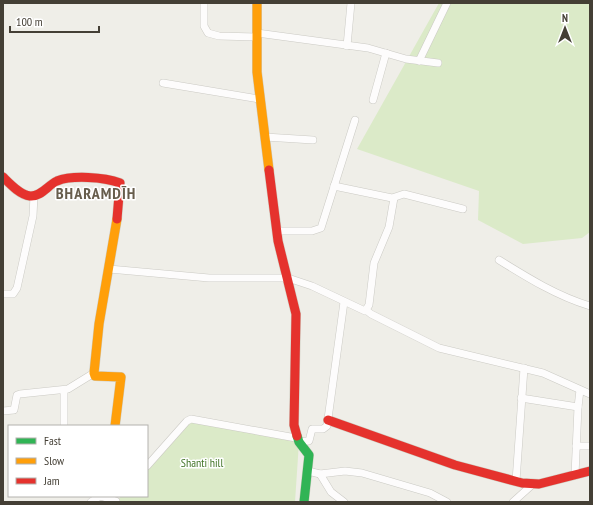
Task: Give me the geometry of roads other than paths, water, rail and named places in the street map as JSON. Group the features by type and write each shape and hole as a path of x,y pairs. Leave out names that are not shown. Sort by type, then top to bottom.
{"street":[{"path":"204,3 204,26 208,33 219,36 257,35 347,46 419,61 438,63"},
{"path":"257,3 259,98 277,231 296,314 293,404 294,425 298,440 309,455 304,502"},
{"path":"347,46 350,3"},
{"path":"419,61 448,3"},
{"path":"373,100 386,53"},
{"path":"163,83 259,98"},
{"path":"277,231 318,230 322,224 355,120"},
{"path":"264,136 313,140"},
{"path":"3,177 17,190 26,195 34,195 55,182 66,178 120,182 109,269 99,324 94,373 75,386 64,390 20,394 17,397 15,409 3,411"},
{"path":"334,186 394,198 404,194 463,209"},
{"path":"3,294 13,294 18,288 34,216 34,195"},
{"path":"366,310 369,305 374,263 389,227 394,198"},
{"path":"499,260 542,286 566,298 590,306"},
{"path":"109,269 209,278 288,278 312,286 344,302 366,310 371,314 439,348 548,374 590,394"},
{"path":"148,465 187,421 191,419 309,441 312,429 326,428 344,302"},
{"path":"516,482 524,368"},
{"path":"94,373 95,376 121,377 120,396 115,425"},
{"path":"64,390 64,425"},
{"path":"575,475 580,390"},
{"path":"521,398 578,407"},
{"path":"328,420 454,465 516,482 533,484 590,471"},
{"path":"576,446 590,446"},
{"path":"308,471 320,474 345,471 362,473 430,492 447,502"},
{"path":"320,474 331,492 344,502"},
{"path":"513,502 533,484"},
{"path":"104,497 118,500"}],"district":[{"name":"BHARAMDĪH","path":"96,193"}],"park label":[{"name":"Shanti hill","path":"202,463"}]}
